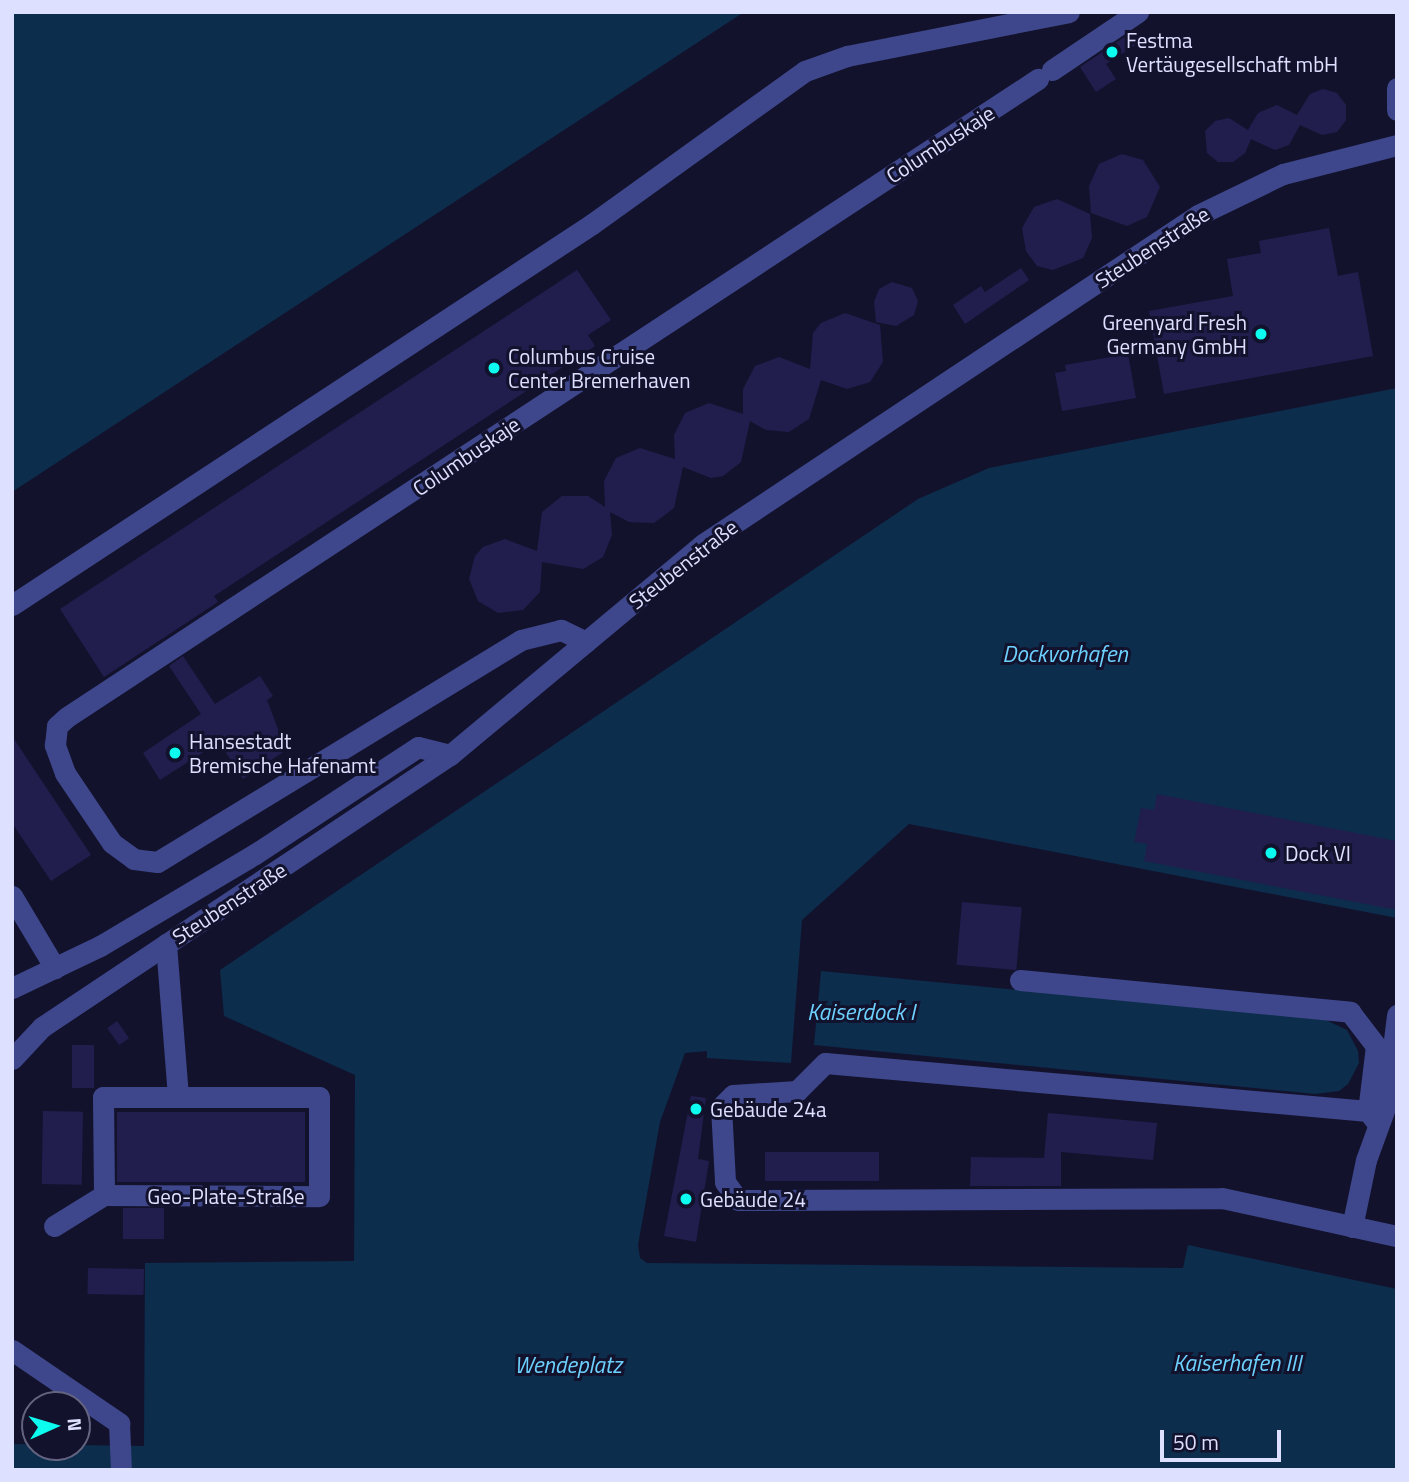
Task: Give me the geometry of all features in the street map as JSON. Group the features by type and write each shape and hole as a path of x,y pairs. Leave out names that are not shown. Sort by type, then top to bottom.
{"street":[{"path":"12,605 593,224 805,72 847,56 1069,12"},
{"name":"Columbuskaje","path":"586,642 561,630 521,640 167,859 145,862 112,843 65,773 55,745 57,726 1138,12"},
{"path":"1397,88 1397,110"},
{"name":"Steubenstraße","path":"12,1059 42,1027 450,755 703,544 1198,215 1283,174 1397,145"},
{"path":"12,988 100,947 255,854 418,747 450,755"},
{"path":"12,896 55,968"},
{"path":"166,944 178,1097"},
{"path":"1020,980 1349,1012 1376,1046 1373,1118 1352,1227"},
{"path":"1373,1118 1386,1105 1394,1071 1397,1015"},
{"path":"1373,1118 825,1063 797,1091 733,1095 721,1107 725,1182 738,1200 1222,1198 1397,1236"},
{"name":"Geo-Plate-Straße","path":"103,1097 319,1097 319,1196 104,1195 103,1097"},
{"path":"54,1226 104,1195"},
{"path":"12,1350 119,1423 121,1470"}],"water":[{"path":"12,12 744,12 12,492"},
{"name":"Dockvorhafen","path":"1397,388 1397,918 909,824 802,920 791,1063 707,1058 707,1051 685,1053 660,1122 638,1245 640,1258 647,1263 1183,1268 1188,1245 1397,1289 1397,1470 12,1470 12,1444 21,1444 21,1461 91,1461 91,1445 144,1446 145,1263 354,1261 355,1075 224,1016 220,970 918,499 989,468"},
{"name":"Kaiserdock I","path":"821,971 1326,1020 1347,1030 1358,1051 1359,1063 1348,1084 1339,1091 1315,1094 814,1045"}],"building":[{"name":"Festma Vertäugesellschaft mbH","path":"1135,30 1142,41 1106,64 1116,79 1096,92 1080,67"},
{"path":"1323,89 1337,93 1346,105 1346,120 1337,132 1322,135 1300,125 1289,145 1275,150 1251,139 1245,153 1233,162 1218,162 1207,153 1205,131 1215,121 1229,118 1248,130 1258,113 1277,105 1297,115 1310,94"},
{"path":"1122,154 1143,160 1160,187 1147,217 1127,226 1091,213 1089,186 1099,164"},
{"path":"1057,199 1090,214 1092,238 1083,258 1053,270 1037,266 1026,251 1022,228 1034,207"},
{"name":"Greenyard Fresh Germany GmbH","path":"1329,228 1338,276 1358,272 1373,356 1164,394 1149,311 1233,296 1227,259 1261,253 1259,241"},
{"path":"1021,268 1029,280 965,324 953,305 981,286 985,292"},
{"name":"Columbus Cruise Center Bremerhaven","path":"577,270 611,320 588,335 595,346 214,596 218,602 104,677 60,609"},
{"path":"892,282 912,288 918,301 914,315 896,326 876,322 874,302 879,289"},
{"path":"845,313 880,325 883,362 870,382 847,389 821,380 809,419 789,432 766,430 750,421 741,462 723,476 711,478 683,467 674,508 654,523 629,522 610,512 612,535 603,557 583,569 542,562 540,592 523,610 498,613 478,601 469,579 475,556 483,547 505,539 537,551 542,512 562,496 588,496 605,507 604,481 616,458 640,448 675,459 674,435 685,413 709,403 743,414 743,389 755,366 779,357 810,369 813,333 821,323"},
{"path":"1128,354 1136,398 1062,411 1055,373 1066,371 1065,365"},
{"path":"183,656 215,704 260,676 273,696 267,700 286,750 243,779 219,742 160,780 143,753 201,714 169,666"},
{"path":"12,736 91,855 51,881 12,823"},
{"name":"Dock VI","path":"1157,794 1397,841 1397,910 1144,861 1147,844 1134,842 1141,808 1154,810"},
{"path":"962,902 1022,907 1016,970 957,965"},
{"path":"117,1021 129,1038 119,1045 107,1028"},
{"path":"72,1045 94,1045 94,1088 72,1088"},
{"name":"Gebäude 24","path":"691,1096 706,1098 698,1159 709,1161 696,1242 664,1236"},
{"path":"43,1111 83,1112 82,1185 42,1184"},
{"path":"117,1112 305,1112 305,1182 117,1182"},
{"path":"1048,1113 1157,1123 1153,1160 1061,1152 1061,1186 970,1186 971,1157 1044,1158"},
{"path":"765,1152 879,1152 879,1181 765,1181"},
{"path":"123,1208 164,1208 164,1239 123,1239"},
{"path":"88,1268 144,1269 144,1295 88,1294"}],"place":[{"name":"Festma Vertäugesellschaft mbH","path":"1112,52"},
{"name":"Greenyard Fresh Germany GmbH","path":"1261,334"},
{"name":"Columbus Cruise Center Bremerhaven","path":"494,368"},
{"name":"Hansestadt Bremische Hafenamt","path":"175,753"},
{"name":"Dock VI","path":"1271,853"},
{"name":"Gebäude 24a","path":"696,1109"},
{"name":"Gebäude 24","path":"686,1199"}],"water label":[{"name":"Kaiserhafen III","path":"1237,1363"},
{"name":"Wendeplatz","path":"568,1365"}]}
